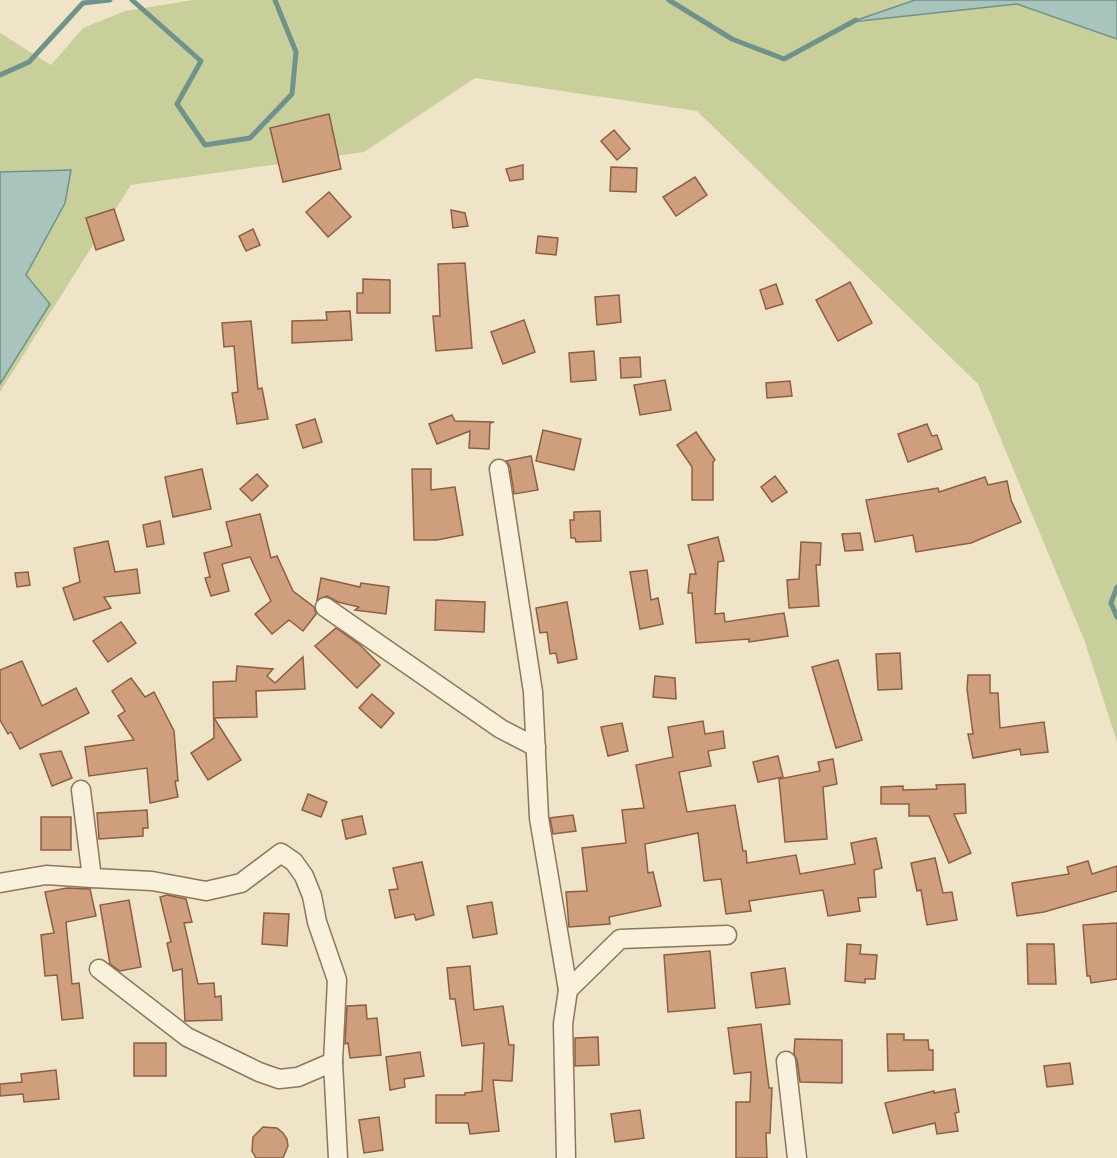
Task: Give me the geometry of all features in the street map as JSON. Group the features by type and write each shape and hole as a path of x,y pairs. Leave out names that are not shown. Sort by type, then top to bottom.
{"street":[{"path":"499,469 533,692 539,818 568,990 563,1024 566,1158"},
{"path":"325,607 501,729 536,747"},
{"path":"81,790 92,878"},
{"path":"0,883 46,874 152,881 206,891 241,883 281,853 294,862 304,876 312,896 317,922 337,980 333,1062 338,1158"},
{"path":"568,990 620,939 727,935"},
{"path":"99,969 187,1037 279,1080 298,1077 333,1062"},
{"path":"786,1061 796,1158"}],"green space":[{"path":"193,0 915,0 855,21 1017,4 1117,39 1117,742 1085,642 978,384 697,111 475,78 364,152 131,185 0,392 0,33 51,65 83,28 125,11"}],"water":[{"path":"915,0 1117,0 1117,39 1017,4 851,22"},
{"path":"71,170 65,203 26,275 50,304 0,384 0,172"}],"building":[{"path":"329,114 341,169 283,182 270,128"},
{"path":"614,130 630,149 617,160 601,141"},
{"path":"523,165 523,179 510,181 506,169"},
{"path":"611,167 637,168 636,192 610,191"},
{"path":"695,177 707,195 676,216 663,197"},
{"path":"329,192 351,217 328,237 306,212"},
{"path":"114,209 124,240 96,250 86,218"},
{"path":"451,210 465,213 468,226 453,228"},
{"path":"253,229 260,245 246,251 239,236"},
{"path":"538,236 558,238 556,255 536,253"},
{"path":"465,263 472,348 436,351 433,316 440,316 438,264"},
{"path":"363,279 390,280 390,313 357,313 357,293 363,293"},
{"path":"850,282 872,323 838,341 816,300"},
{"path":"776,284 783,304 766,309 760,290"},
{"path":"619,295 621,322 597,325 595,297"},
{"path":"350,311 352,340 292,343 292,321 327,320 326,312"},
{"path":"524,320 535,352 503,364 491,332"},
{"path":"251,321 258,389 262,388 268,419 237,424 232,393 238,392 234,346 224,347 222,323"},
{"path":"594,351 596,380 571,382 569,353"},
{"path":"640,357 641,377 621,378 620,358"},
{"path":"665,380 671,410 640,415 634,385"},
{"path":"790,381 792,396 767,398 766,383"},
{"path":"452,415 455,421 494,422 490,423 489,449 469,448 470,431 437,444 429,424"},
{"path":"315,419 322,442 303,448 296,425"},
{"path":"927,424 932,436 937,435 942,449 908,462 898,434"},
{"path":"543,430 581,439 574,470 536,461"},
{"path":"696,432 715,460 713,462 713,500 692,500 692,467 677,445"},
{"path":"531,456 538,490 514,494 510,467 506,461"},
{"path":"202,469 211,509 173,517 165,477"},
{"path":"412,469 431,469 431,490 455,487 463,535 437,540 414,540"},
{"path":"257,474 268,486 252,501 240,489"},
{"path":"775,476 787,492 772,502 761,487"},
{"path":"985,477 988,485 1007,481 1011,500 1021,522 971,543 916,552 913,535 875,542 866,500 938,488 939,492"},
{"path":"600,511 601,541 576,542 575,538 571,538 570,520 574,520 574,512"},
{"path":"260,514 271,558 277,556 293,591 314,607 316,614 303,631 289,620 272,634 255,614 271,601 250,557 222,564 229,591 211,596 205,578 210,577 204,553 232,546 226,522"},
{"path":"160,521 164,544 147,547 143,525"},
{"path":"860,533 863,550 845,551 842,534"},
{"path":"718,537 724,561 718,562 715,614 724,613 725,622 784,613 788,636 749,642 749,639 696,643 692,593 688,593 690,574 696,574 688,545"},
{"path":"108,541 115,572 137,569 140,593 104,597 111,608 74,620 63,588 80,582 74,548"},
{"path":"801,542 821,543 820,565 816,565 819,606 789,608 787,580 799,579"},
{"path":"647,570 651,600 658,598 663,624 640,629 630,572"},
{"path":"28,572 30,585 17,587 15,573"},
{"path":"321,578 360,587 361,583 389,587 386,614 355,610 359,607 338,602 327,596 317,600"},
{"path":"436,600 485,602 484,632 435,630"},
{"path":"567,602 577,659 558,663 556,653 550,654 547,632 540,633 536,608"},
{"path":"121,622 136,643 108,662 93,641"},
{"path":"336,628 360,645 380,665 357,688 315,646"},
{"path":"900,653 902,689 878,690 876,654"},
{"path":"303,657 305,689 256,691 257,717 214,718 241,760 208,780 191,753 214,738 213,682 236,681 237,666 273,669 267,676 275,683"},
{"path":"838,660 862,740 836,748 812,667"},
{"path":"22,661 42,706 76,688 89,713 20,749 11,732 8,734 0,720 0,670"},
{"path":"968,675 990,675 990,693 998,693 1000,728 1044,722 1048,752 1021,755 1020,749 973,758 968,734 973,734 967,689"},
{"path":"655,676 675,678 676,699 653,697"},
{"path":"131,678 145,697 154,692 174,731 178,781 175,781 178,797 150,803 147,768 89,776 85,747 134,740 118,716 125,711 112,691"},
{"path":"372,694 394,713 381,728 359,708"},
{"path":"703,721 705,734 723,731 725,748 708,751 711,766 679,772 687,812 735,805 747,863 796,855 800,874 855,864 851,843 876,838 882,868 874,870 876,897 858,898 860,911 828,916 823,890 749,901 751,911 726,914 721,879 704,881 698,833 645,844 648,873 653,872 661,906 609,917 610,924 569,927 566,892 587,891 582,848 626,843 622,810 644,808 636,765 673,757 668,727"},
{"path":"622,723 628,751 608,756 601,727"},
{"path":"61,751 72,778 52,786 40,754"},
{"path":"778,756 783,777 758,782 753,762"},
{"path":"833,759 837,784 823,787 827,839 785,842 779,779 820,771 818,762"},
{"path":"965,784 966,813 954,814 971,853 949,863 929,816 909,816 909,804 881,804 881,787 903,786 903,790 937,789 936,785"},
{"path":"308,794 327,802 321,817 302,810"},
{"path":"147,810 148,828 143,828 143,836 99,839 97,813"},
{"path":"573,815 576,831 553,834 550,818"},
{"path":"362,816 366,834 346,839 342,820"},
{"path":"41,817 71,817 71,850 41,850"},
{"path":"935,858 943,893 952,892 957,920 927,925 921,890 917,891 911,863"},
{"path":"1088,861 1092,874 1117,866 1117,891 1044,912 1017,916 1012,883 1069,874 1067,867"},
{"path":"422,862 434,915 416,920 414,914 395,918 389,890 398,889 393,868"},
{"path":"67,888 90,889 96,916 66,922 72,984 79,983 83,1018 62,1020 57,975 45,976 41,935 54,933 45,892"},
{"path":"167,895 186,899 192,922 184,923 198,984 214,983 215,997 221,996 222,1020 185,1021 182,969 173,971 167,943 171,942 160,897"},
{"path":"129,900 141,967 120,971 110,964 100,905"},
{"path":"492,902 497,934 473,938 467,906"},
{"path":"264,913 289,914 287,946 262,944"},
{"path":"1117,923 1117,979 1091,983 1090,976 1087,976 1083,925"},
{"path":"847,944 861,945 860,954 877,955 875,979 865,979 865,983 845,981"},
{"path":"1027,944 1054,944 1056,984 1028,984"},
{"path":"710,951 715,1008 668,1012 664,955"},
{"path":"470,966 474,1010 503,1006 509,1045 514,1045 512,1081 493,1080 499,1131 470,1134 468,1123 436,1123 436,1095 465,1095 465,1093 482,1091 484,1043 462,1046 455,999 450,999 447,968"},
{"path":"785,968 790,1004 756,1008 751,973"},
{"path":"366,1005 367,1019 377,1018 381,1055 350,1058 348,1043 345,1044 347,1006"},
{"path":"761,1024 769,1088 772,1088 770,1133 766,1133 767,1158 736,1158 736,1102 750,1102 751,1072 734,1074 728,1028"},
{"path":"887,1034 904,1034 904,1040 928,1040 929,1050 933,1050 933,1070 888,1071"},
{"path":"598,1037 599,1065 575,1066 575,1038"},
{"path":"795,1039 842,1040 842,1083 800,1082 794,1054"},
{"path":"134,1043 166,1043 166,1076 134,1076"},
{"path":"420,1052 424,1076 404,1079 405,1087 390,1090 386,1057"},
{"path":"1070,1063 1073,1084 1047,1087 1044,1066"},
{"path":"56,1070 59,1099 24,1102 23,1094 0,1096 0,1084 22,1082 21,1074"},
{"path":"955,1089 959,1112 955,1113 958,1131 937,1134 935,1123 893,1133 885,1103 934,1091 934,1093"},
{"path":"640,1110 644,1138 615,1142 611,1114"},
{"path":"379,1117 383,1150 364,1153 359,1120"},
{"path":"263,1127 277,1128 287,1139 288,1146 283,1158 256,1158 252,1151 253,1137"}],"waterway":[{"path":"0,75 29,62 83,3 110,0"},
{"path":"132,0 201,61 177,104 205,145 250,138 292,94 296,52 275,0"},
{"path":"669,0 732,39 784,59 856,20"},
{"path":"1117,587 1111,603 1117,617"}]}
